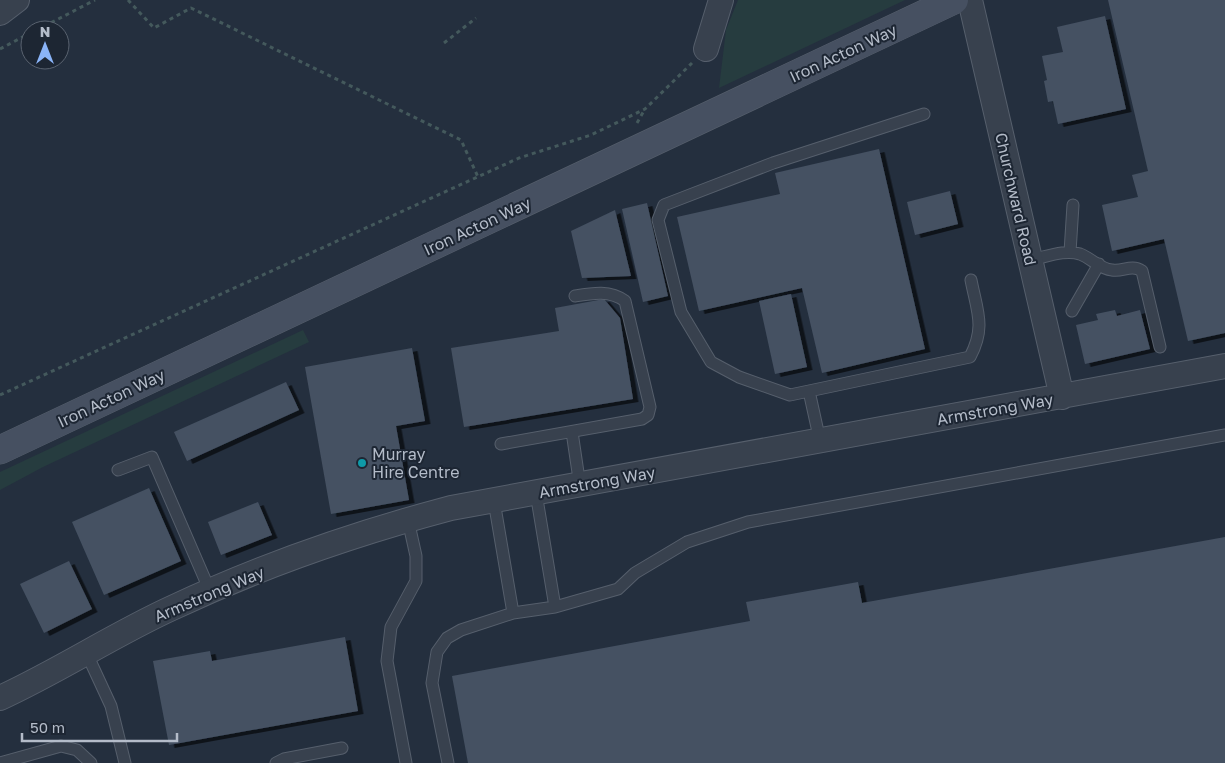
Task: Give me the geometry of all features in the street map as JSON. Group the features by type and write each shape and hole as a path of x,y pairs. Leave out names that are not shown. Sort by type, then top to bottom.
{"main road":[{"name":"Iron Acton Way","path":"0,450 954,0"}],"street":[{"path":"0,13 17,0"},
{"path":"706,49 720,0"},
{"name":"Churchward Road","path":"970,0 1062,398"},
{"name":"Armstrong Way","path":"2,692 210,591 315,551 408,520 536,493 1062,398 1225,366"}],"lane":[{"path":"924,114 773,164 664,205 658,220 681,312 710,362 739,378 790,395 970,357 978,342 981,329 971,280"},
{"path":"1070,252 1073,205"},
{"path":"1030,260 1070,252 1080,254 1108,270 1118,271 1133,267 1142,271 1160,347"},
{"path":"1072,311 1099,264"},
{"path":"501,444 642,419 648,415 650,407 625,301 617,295 597,292 575,296"},
{"path":"809,391 820,441"},
{"path":"572,432 580,486"},
{"path":"448,763 432,683 437,652 447,638 461,630 513,613 555,607 618,589 635,573 687,542 748,522 1225,435"},
{"path":"118,470 152,457 210,591"},
{"path":"536,493 555,607"},
{"path":"494,501 513,613"},
{"path":"406,763 388,661 391,627 416,581 416,556 408,520"},
{"path":"86,652 111,706 125,763"},
{"path":"0,763 62,746 77,750 91,763"},
{"path":"276,763 284,759 342,748"}],"path":[{"path":"56,20 95,0"},
{"path":"128,0 154,28 191,8 461,140 478,177"},
{"path":"444,42 476,18"},
{"path":"0,49 20,39"},
{"path":"0,395 519,158 591,135 646,109 706,49"}],"green space":[{"path":"738,0 905,0 719,88 726,30"},
{"path":"303,330 309,342 43,467 0,490 0,472"}],"building":[{"path":"1108,0 1225,0 1225,333 1188,341 1164,239 1112,251 1102,205 1138,197 1132,175 1148,171"},
{"path":"1105,16 1126,109 1058,124 1053,101 1048,102 1044,81 1047,80 1042,56 1063,52 1057,27"},
{"path":"879,149 925,349 822,373 802,288 699,311 677,217 780,194 775,173"},
{"path":"950,191 958,224 915,235 907,202"},
{"path":"647,203 668,296 643,302 622,209"},
{"path":"615,210 631,276 582,278 571,231"},
{"path":"791,294 807,367 775,374 759,301"},
{"path":"604,299 620,318 633,399 464,427 451,348 559,331 555,308"},
{"path":"1115,310 1117,316 1140,310 1150,349 1085,364 1076,325 1098,320 1096,314"},
{"name":"Murray Hire Centre","path":"412,348 425,421 396,426 409,500 331,514 305,367"},
{"path":"286,382 299,410 187,461 174,432"},
{"path":"149,488 181,561 104,595 72,522"},
{"path":"258,502 272,535 221,555 208,522"},
{"path":"1225,537 1225,763 468,763 452,676 750,621 746,602 858,582 862,603"},
{"path":"69,561 92,609 44,633 20,584"},
{"path":"345,637 358,711 169,745 153,661 210,651 212,661"}],"place":[{"name":"Murray Hire Centre","path":"362,463"}]}
